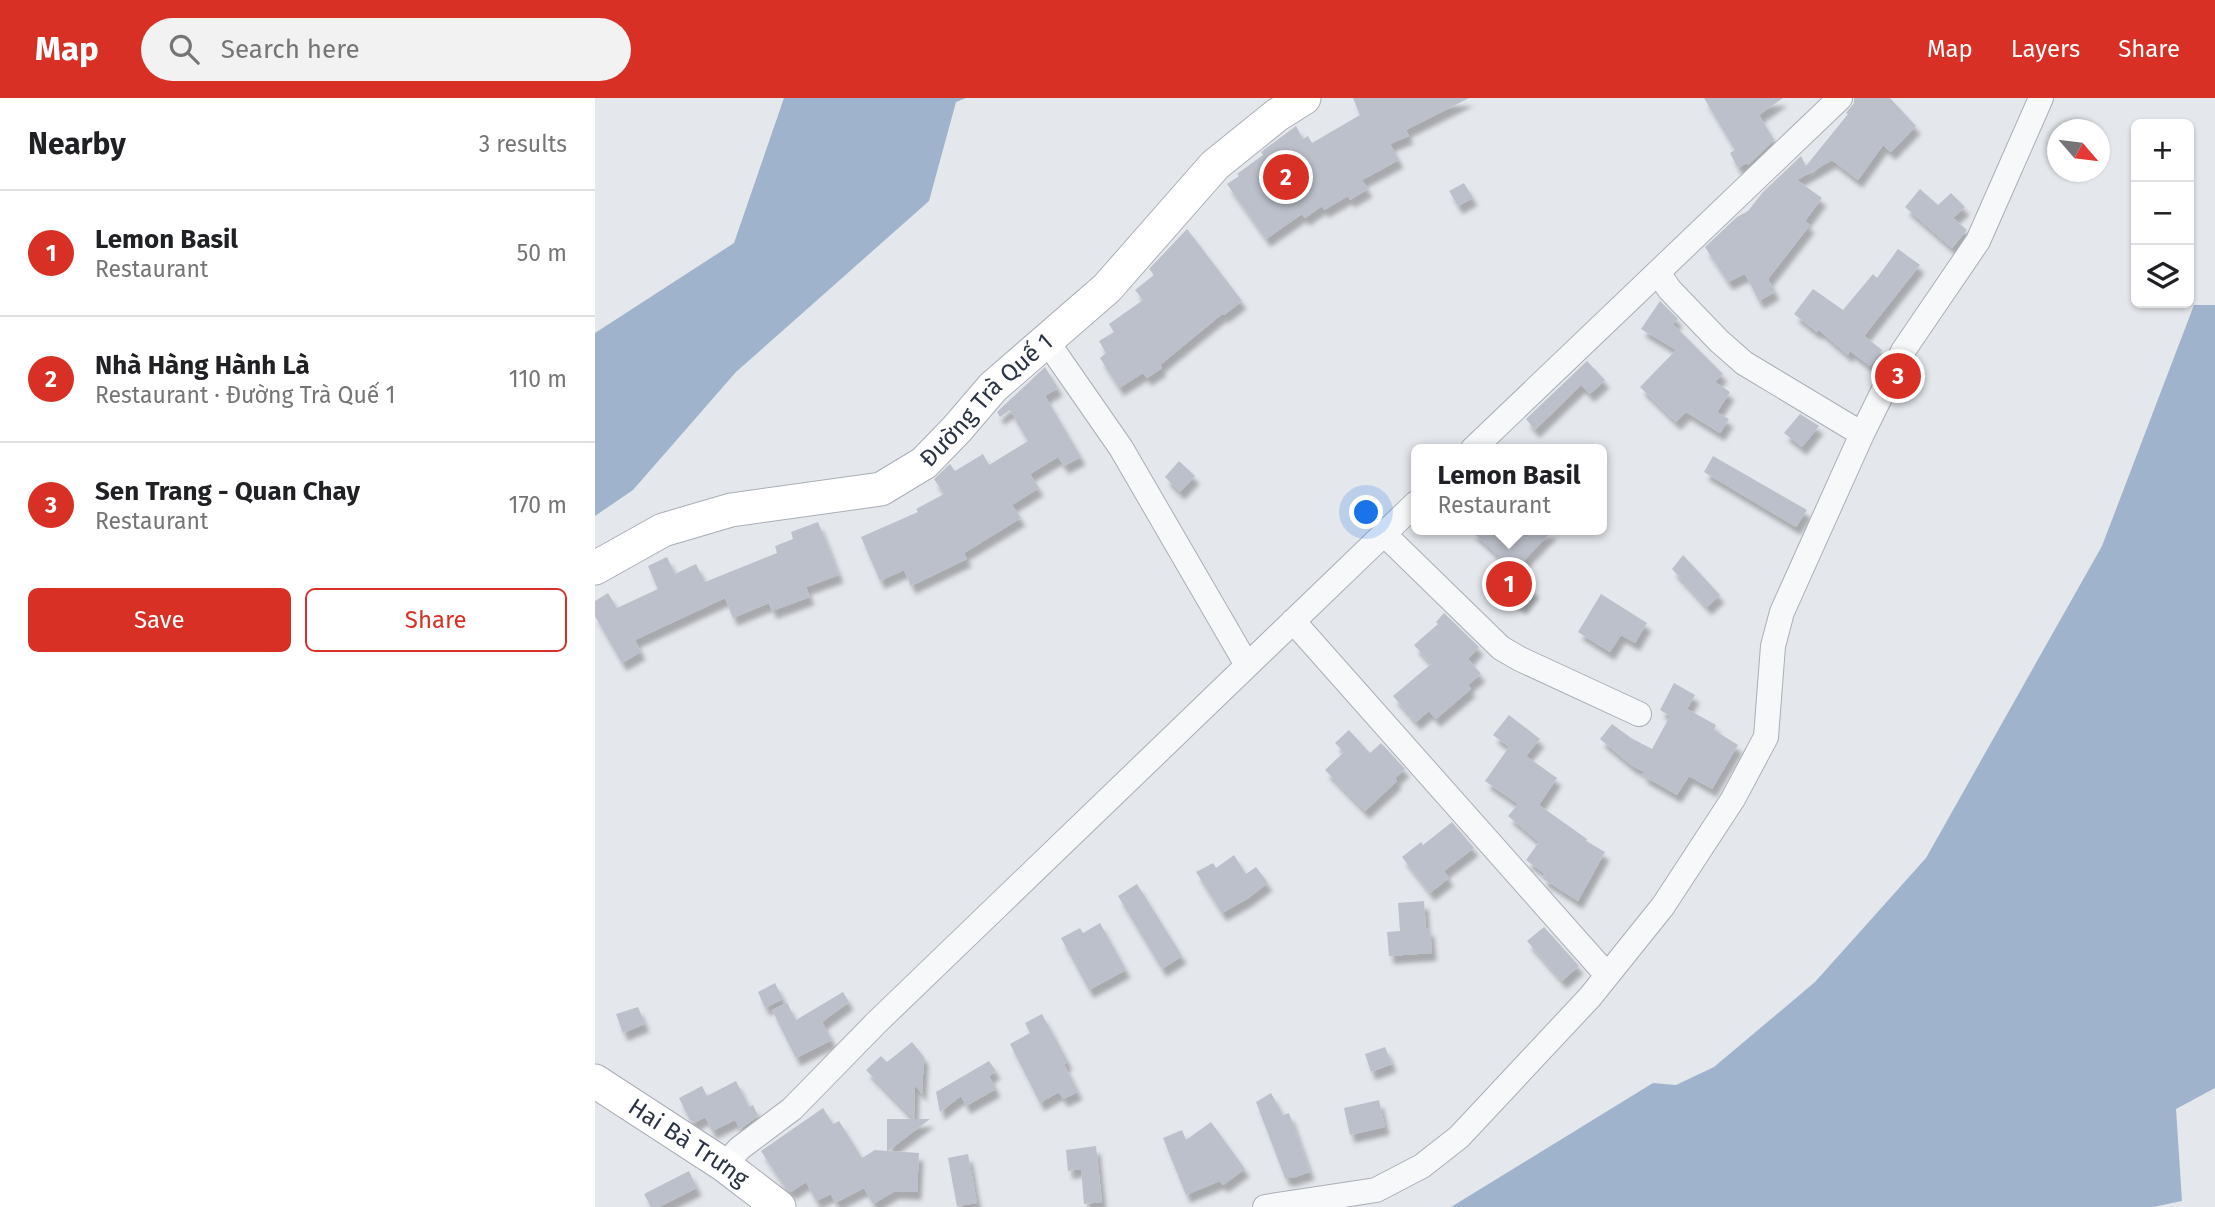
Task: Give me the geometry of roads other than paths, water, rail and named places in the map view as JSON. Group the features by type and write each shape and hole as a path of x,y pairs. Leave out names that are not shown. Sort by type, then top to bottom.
{"street":[{"name":"Đường Trà Quế 1","path":"595,568 663,530 731,510 881,489 924,464 993,387 1107,288 1215,165 1277,115 1304,98"},
{"path":"1478,444 1840,98"},
{"path":"1265,1207 1376,1190 1422,1166 1458,1137 1590,997 1663,906 1733,799 1766,737 1773,646 1782,612 1862,434 1903,351 1978,241 2041,98"},
{"path":"1658,272 1670,290 1744,363 1862,434"},
{"path":"1046,340 1121,447 1247,665"},
{"path":"724,1165 740,1149 792,1109 876,1023 1411,508"},
{"path":"1384,534 1501,648 1639,714"},
{"path":"1293,621 1607,975"},
{"name":"Hai Bà Trưng","path":"595,1081 724,1165 779,1207"}],"water":[{"path":"784,98 966,98 956,102 929,201 736,372 633,490 595,516 595,333 734,243"},
{"path":"2194,305 2215,305 2215,1088 2176,1109 2182,1201 2153,1207 1451,1207 1653,1083 1676,1085 1714,1067 1815,982 1926,858 2102,546"}],"place":[{"name":"Nhà Hàng Hành Là","path":"1286,177"},
{"name":"Sen Trang - Quan Chay","path":"1898,376"},
{"name":"Lemon Basil","path":"1509,584"}]}
